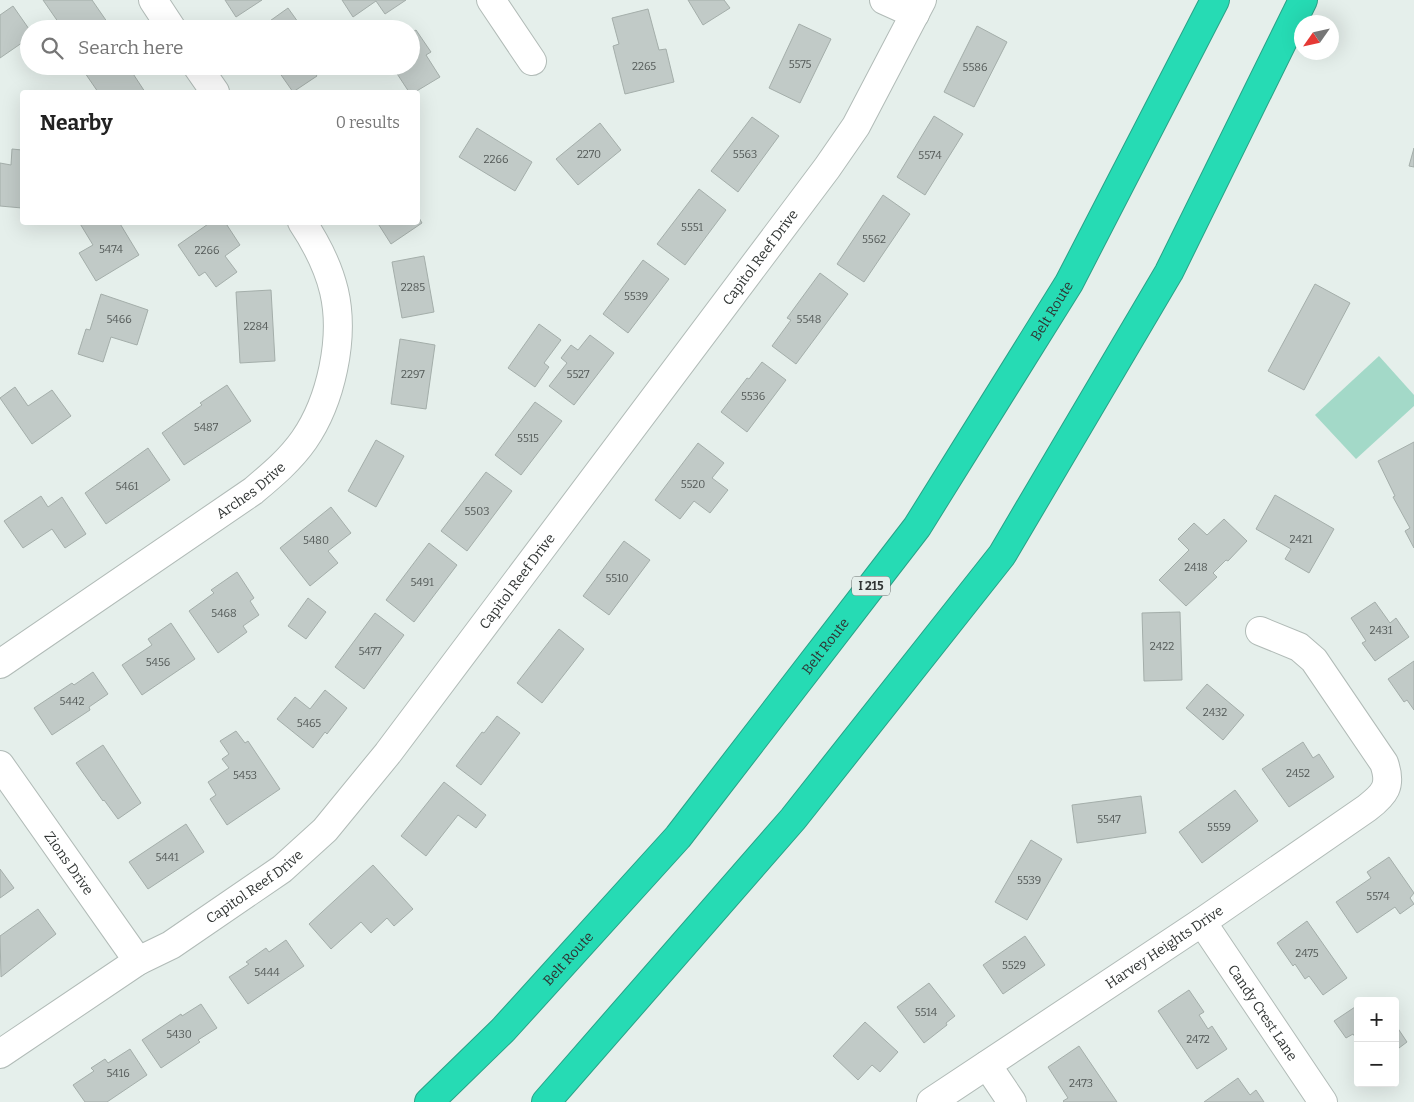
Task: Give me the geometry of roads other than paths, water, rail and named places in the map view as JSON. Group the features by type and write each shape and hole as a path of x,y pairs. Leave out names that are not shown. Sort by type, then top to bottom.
{"highway":[{"name":"Belt Route","path":"428,1102 503,1030 678,837 917,527 1069,283 1215,0"},
{"path":"546,1102 793,818 1002,555 1169,272 1303,0"}],"street":[{"path":"153,0 166,20"},
{"path":"490,0 532,61"},
{"path":"884,0 918,7"},
{"name":"Capitol Reef Drive","path":"0,1054 138,961 171,945 282,870 325,830 388,753 827,168 856,126 918,7"},
{"path":"204,75 214,90"},
{"name":"Arches Drive","path":"0,664 254,491 281,468 304,440 321,410 334,370 338,331 334,291 317,245 304,225"},
{"name":"Harvey Heights Drive","path":"931,1102 1202,922 1381,797 1388,782 1384,763 1314,660 1299,647 1260,631"},
{"name":"Zions Drive","path":"0,765 138,961"},
{"name":"Candy Crest Lane","path":"1202,922 1323,1102"},
{"path":"987,1065 1012,1102"}]}
